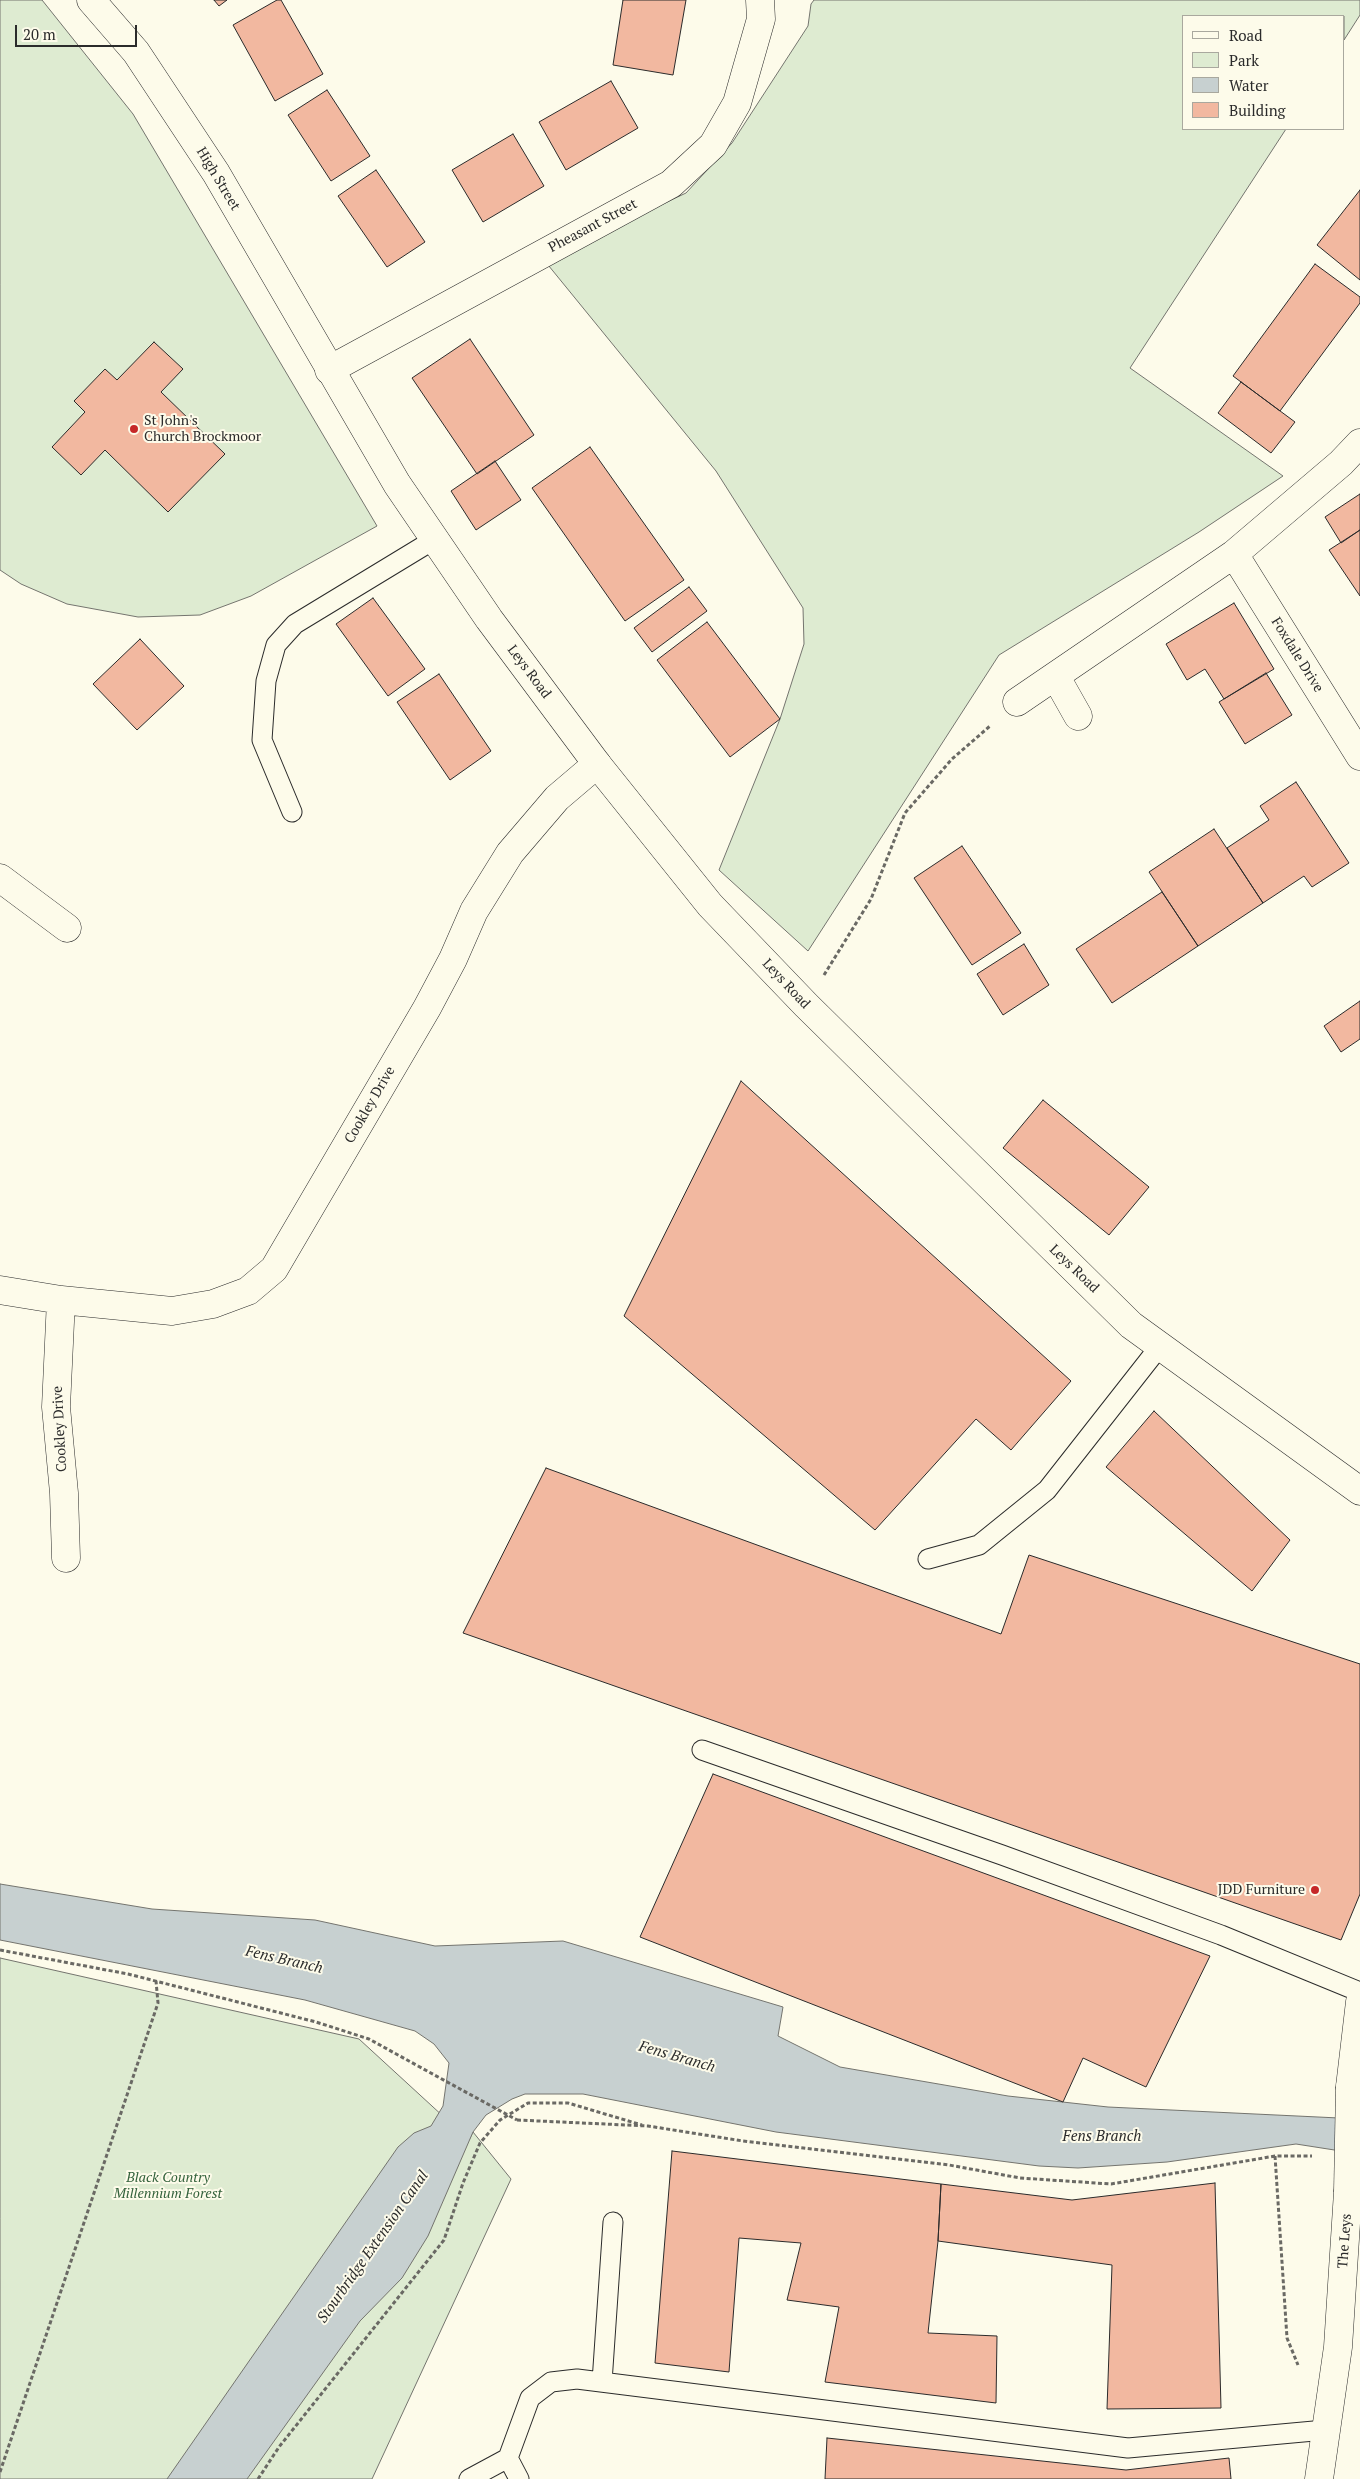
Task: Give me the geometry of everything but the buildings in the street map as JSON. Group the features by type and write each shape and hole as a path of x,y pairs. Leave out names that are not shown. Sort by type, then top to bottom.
{"street":[{"name":"High Street","path":"92,0 136,52 216,173 329,370"},
{"name":"Pheasant Street","path":"329,370 671,184 713,145 737,103 761,18 760,0"},
{"name":"Leys Road","path":"329,370 397,484 489,619 597,764 710,905 806,1005 1131,1325 1360,1491"},
{"path":"1017,702 1234,554 1341,463 1360,443"},
{"name":"Foxdale Drive","path":"1234,554 1360,756"},
{"path":"1056,677 1078,716"},
{"name":"Cookley Drive","path":"0,1290 61,1300 172,1310 214,1304 248,1291 274,1269 427,1008 453,959 474,911 510,853 557,798 597,764"},
{"path":"0,878 67,928"},
{"name":"Cookley Drive","path":"61,1300 56,1407 64,1493 66,1558"},
{"name":"The Leys","path":"1319,2479 1338,2348 1348,2192 1350,2087 1360,2002"}],"lane":[{"path":"292,812 262,740 266,681 276,645 295,624 435,539"},
{"path":"928,1558 979,1545 1047,1490 1160,1346"},
{"path":"702,1750 1212,1932 1360,1992"},
{"path":"602,2382 613,2222"},
{"path":"469,2479 480,2471 508,2458 530,2398 551,2382 577,2379 1128,2448 1325,2430"},
{"path":"508,2458 519,2479"}],"path":[{"path":"806,1005 871,899 905,813 952,759 1017,702"},
{"path":"0,1950 156,1981 316,2022 369,2039 517,2120 648,2126 743,2141 949,2165 1020,2178 1112,2184 1275,2156 1322,2156"},
{"path":"0,2472 158,2003 156,1981"},
{"path":"258,2479 279,2447 444,2240 463,2183 480,2143 500,2120 528,2104 568,2104 648,2126"},
{"path":"1275,2156 1287,2338 1299,2366"}],"green space":[{"path":"0,0 42,0 133,114 377,526 251,596 200,615 138,617 67,604 21,584 0,570"},
{"path":"814,0 1360,0 1360,15 1345,38 1345,15 1182,15 1182,130 1285,130 1130,368 1283,476 1199,532 999,655 808,951 719,870 780,719 804,644 803,608 716,471 544,260 686,193 732,143 808,26 811,4"},
{"name":"Black Country Millennium Forest","path":"0,1958 359,2039 469,2140 473,2132 511,2179 372,2479 0,2479"}],"water":[{"path":"0,1884 152,1909 315,1920 435,1946 563,1941 783,2007 778,2036 840,2067 1008,2096 1108,2107 1360,2119 1360,2154 1296,2144 1167,2162 1078,2168 1039,2166 776,2132 583,2094 525,2094 512,2099 486,2115 473,2132 428,2236 402,2278 360,2321 247,2479 167,2479 398,2147 414,2133 431,2126 443,2106 449,2063 434,2044 415,2031 305,2000 0,1940"}],"place":[{"name":"St John's Church Brockmoor","path":"134,429"},
{"name":"JDD Furniture","path":"1315,1890"}],"water label":[{"name":"Fens Branch","path":"284,1960"},
{"name":"Fens Branch","path":"677,2057"},
{"name":"Fens Branch","path":"1102,2137"},
{"name":"Stourbridge Extension Canal","path":"373,2247"}]}
